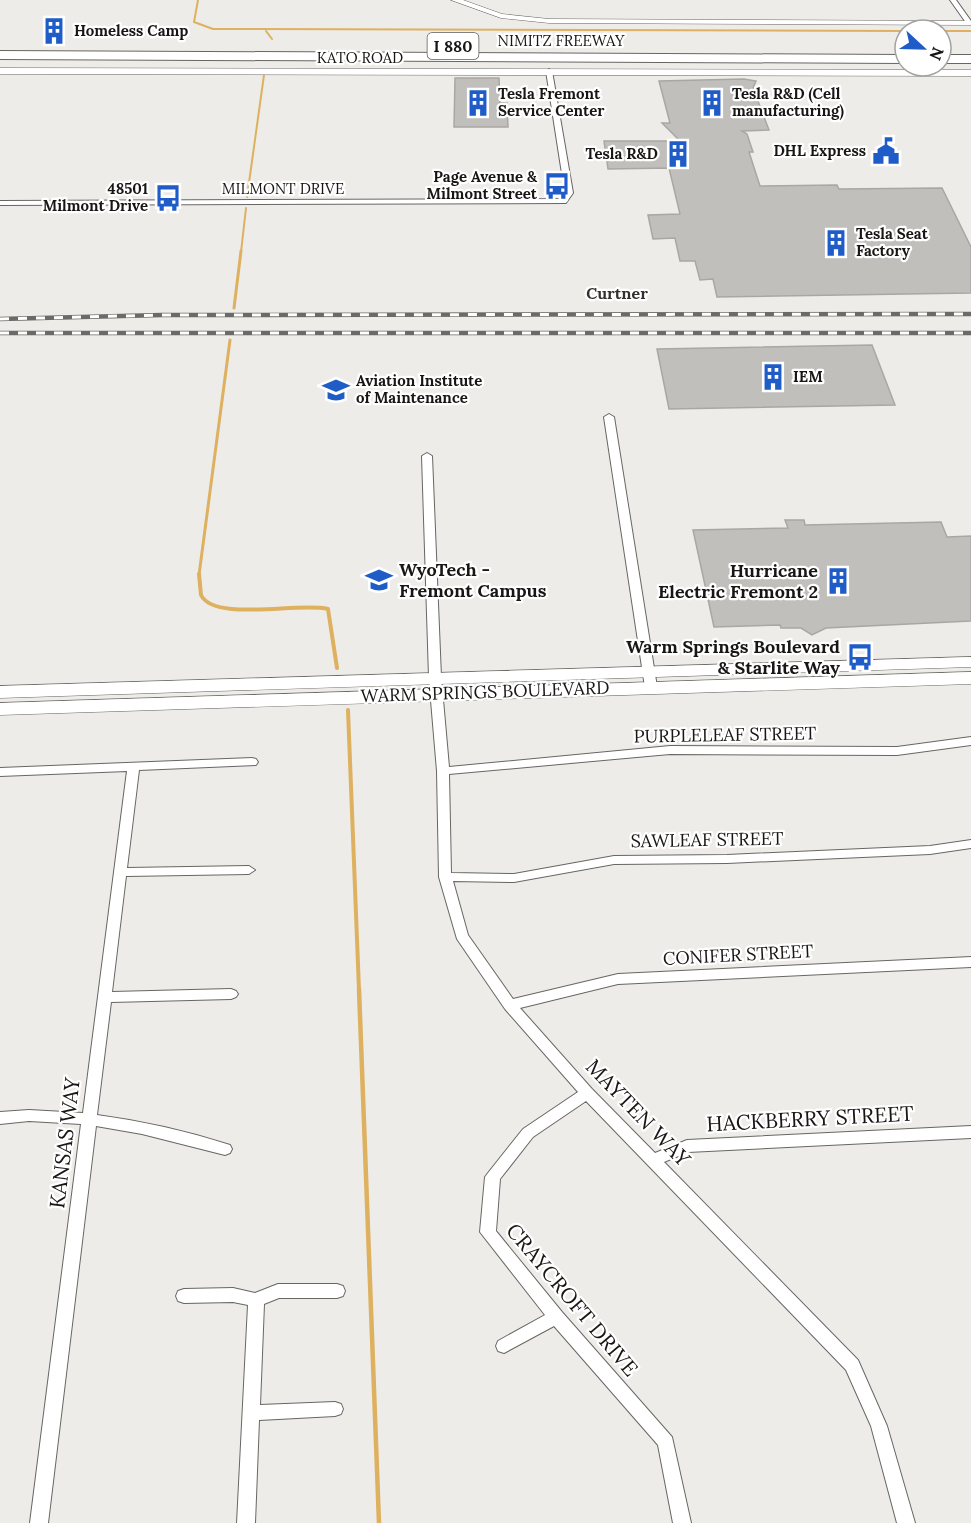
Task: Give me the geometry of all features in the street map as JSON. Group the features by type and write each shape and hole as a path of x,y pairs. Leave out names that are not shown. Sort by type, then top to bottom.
{"highway":[{"name":"NIMITZ FREEWAY","path":"0,45 893,47"},
{"path":"953,47 971,47"},
{"name":"NIMITZ FREEWAY","path":"0,55 893,57"},
{"path":"953,57 971,57"}],"main road":[{"name":"WARM SPRINGS BOULEVARD","path":"0,692 145,687 435,685 649,679 971,662"},
{"name":"WARM SPRINGS BOULEVARD","path":"649,679 971,678"},
{"name":"WARM SPRINGS BOULEVARD","path":"0,709 435,685"},
{"path":"26,708 57,699 132,694 145,687"}],"street":[{"path":"455,0 488,13 549,21 970,23"},
{"path":"953,0 970,23"},
{"name":"KATO ROAD","path":"0,71 971,73"},
{"name":"MILMONT DRIVE","path":"0,203 556,202 566,199 569,193 549,71"},
{"path":"609,417 649,679"},
{"name":"MAYTEN WAY","path":"427,456 435,685 443,771 445,877 462,936 510,1005 587,1093 852,1365 879,1426 906,1523"},
{"name":"PURPLELEAF STREET","path":"443,771 670,750 897,751 971,741"},
{"path":"0,772 252,762"},
{"name":"KANSAS WAY","path":"39,1523 133,768"},
{"name":"SAWLEAF STREET","path":"445,877 514,878 614,860 727,860 930,850 971,844"},
{"path":"120,872 249,870"},
{"name":"CONIFER STREET","path":"510,1005 618,979 971,962"},
{"path":"104,997 231,993"},
{"name":"CRAYCROFT DRIVE","path":"587,1093 528,1133 493,1177 488,1232 556,1317 666,1442 682,1523"},
{"path":"0,1118 89,1119 162,1132 225,1149"},
{"name":"HACKBERRY STREET","path":"654,1160 687,1146 971,1132"},
{"path":"183,1296 233,1295 256,1300 278,1291 337,1291"},
{"path":"246,1523 256,1300"},
{"path":"504,1347 556,1317"},
{"path":"251,1413 335,1409"}],"building":[{"name":"Tesla Fremont Service Center","path":"455,78 499,78 500,103 507,103 508,127 454,127"},
{"name":"Tesla Seat Factory","path":"744,79 756,81 753,88 769,130 742,131 747,134 753,152 749,152 760,186 837,185 839,189 942,188 971,247 971,293 717,297 713,279 700,280 695,261 680,261 675,238 653,239 648,215 680,214 669,168 608,169 604,141 680,141 662,123 670,123 659,81"},
{"name":"IEM","path":"872,345 895,405 669,409 657,349"},
{"name":"Hurricane Electric Fremont 2","path":"785,520 804,520 805,525 941,522 947,537 971,536 971,621 826,628 812,635 801,628 781,628 780,625 714,627 693,530 788,528"}],"waterway":[{"path":"198,0 194,22 213,29 893,31"},
{"path":"266,31 272,39"},
{"path":"953,31 971,31"},
{"path":"247,197 264,75"},
{"path":"241,252 246,208"},
{"path":"234,308 241,251"},
{"path":"199,575 230,340"},
{"path":"199,575 201,595 209,603 222,608 258,610 315,607 328,609 337,668"},
{"path":"348,710 359,990"},
{"path":"359,989 379,1523"}],"railway":[{"path":"0,319 162,315 971,314"},
{"path":"0,333 971,333"}],"place":[{"name":"Homeless Camp","path":"54,31"},
{"name":"Tesla Fremont Service Center","path":"478,103"},
{"name":"Tesla R&D (Cell manufacturing)","path":"712,103"},
{"name":"DHL Express","path":"886,151"},
{"name":"Tesla R&D","path":"678,154"},
{"name":"Page Avenue & Milmont Street","path":"557,186"},
{"name":"48501 Milmont Drive","path":"168,198"},
{"name":"Tesla Seat Factory","path":"836,243"},
{"name":"IEM","path":"773,377"},
{"name":"Aviation Institute of Maintenance","path":"336,390"},
{"name":"WyoTech - Fremont Campus","path":"379,580"},
{"name":"Hurricane Electric Fremont 2","path":"838,581"},
{"name":"Warm Springs Boulevard & Starlite Way","path":"860,657"}],"district":[{"name":"Curtner","path":"617,293"}]}
